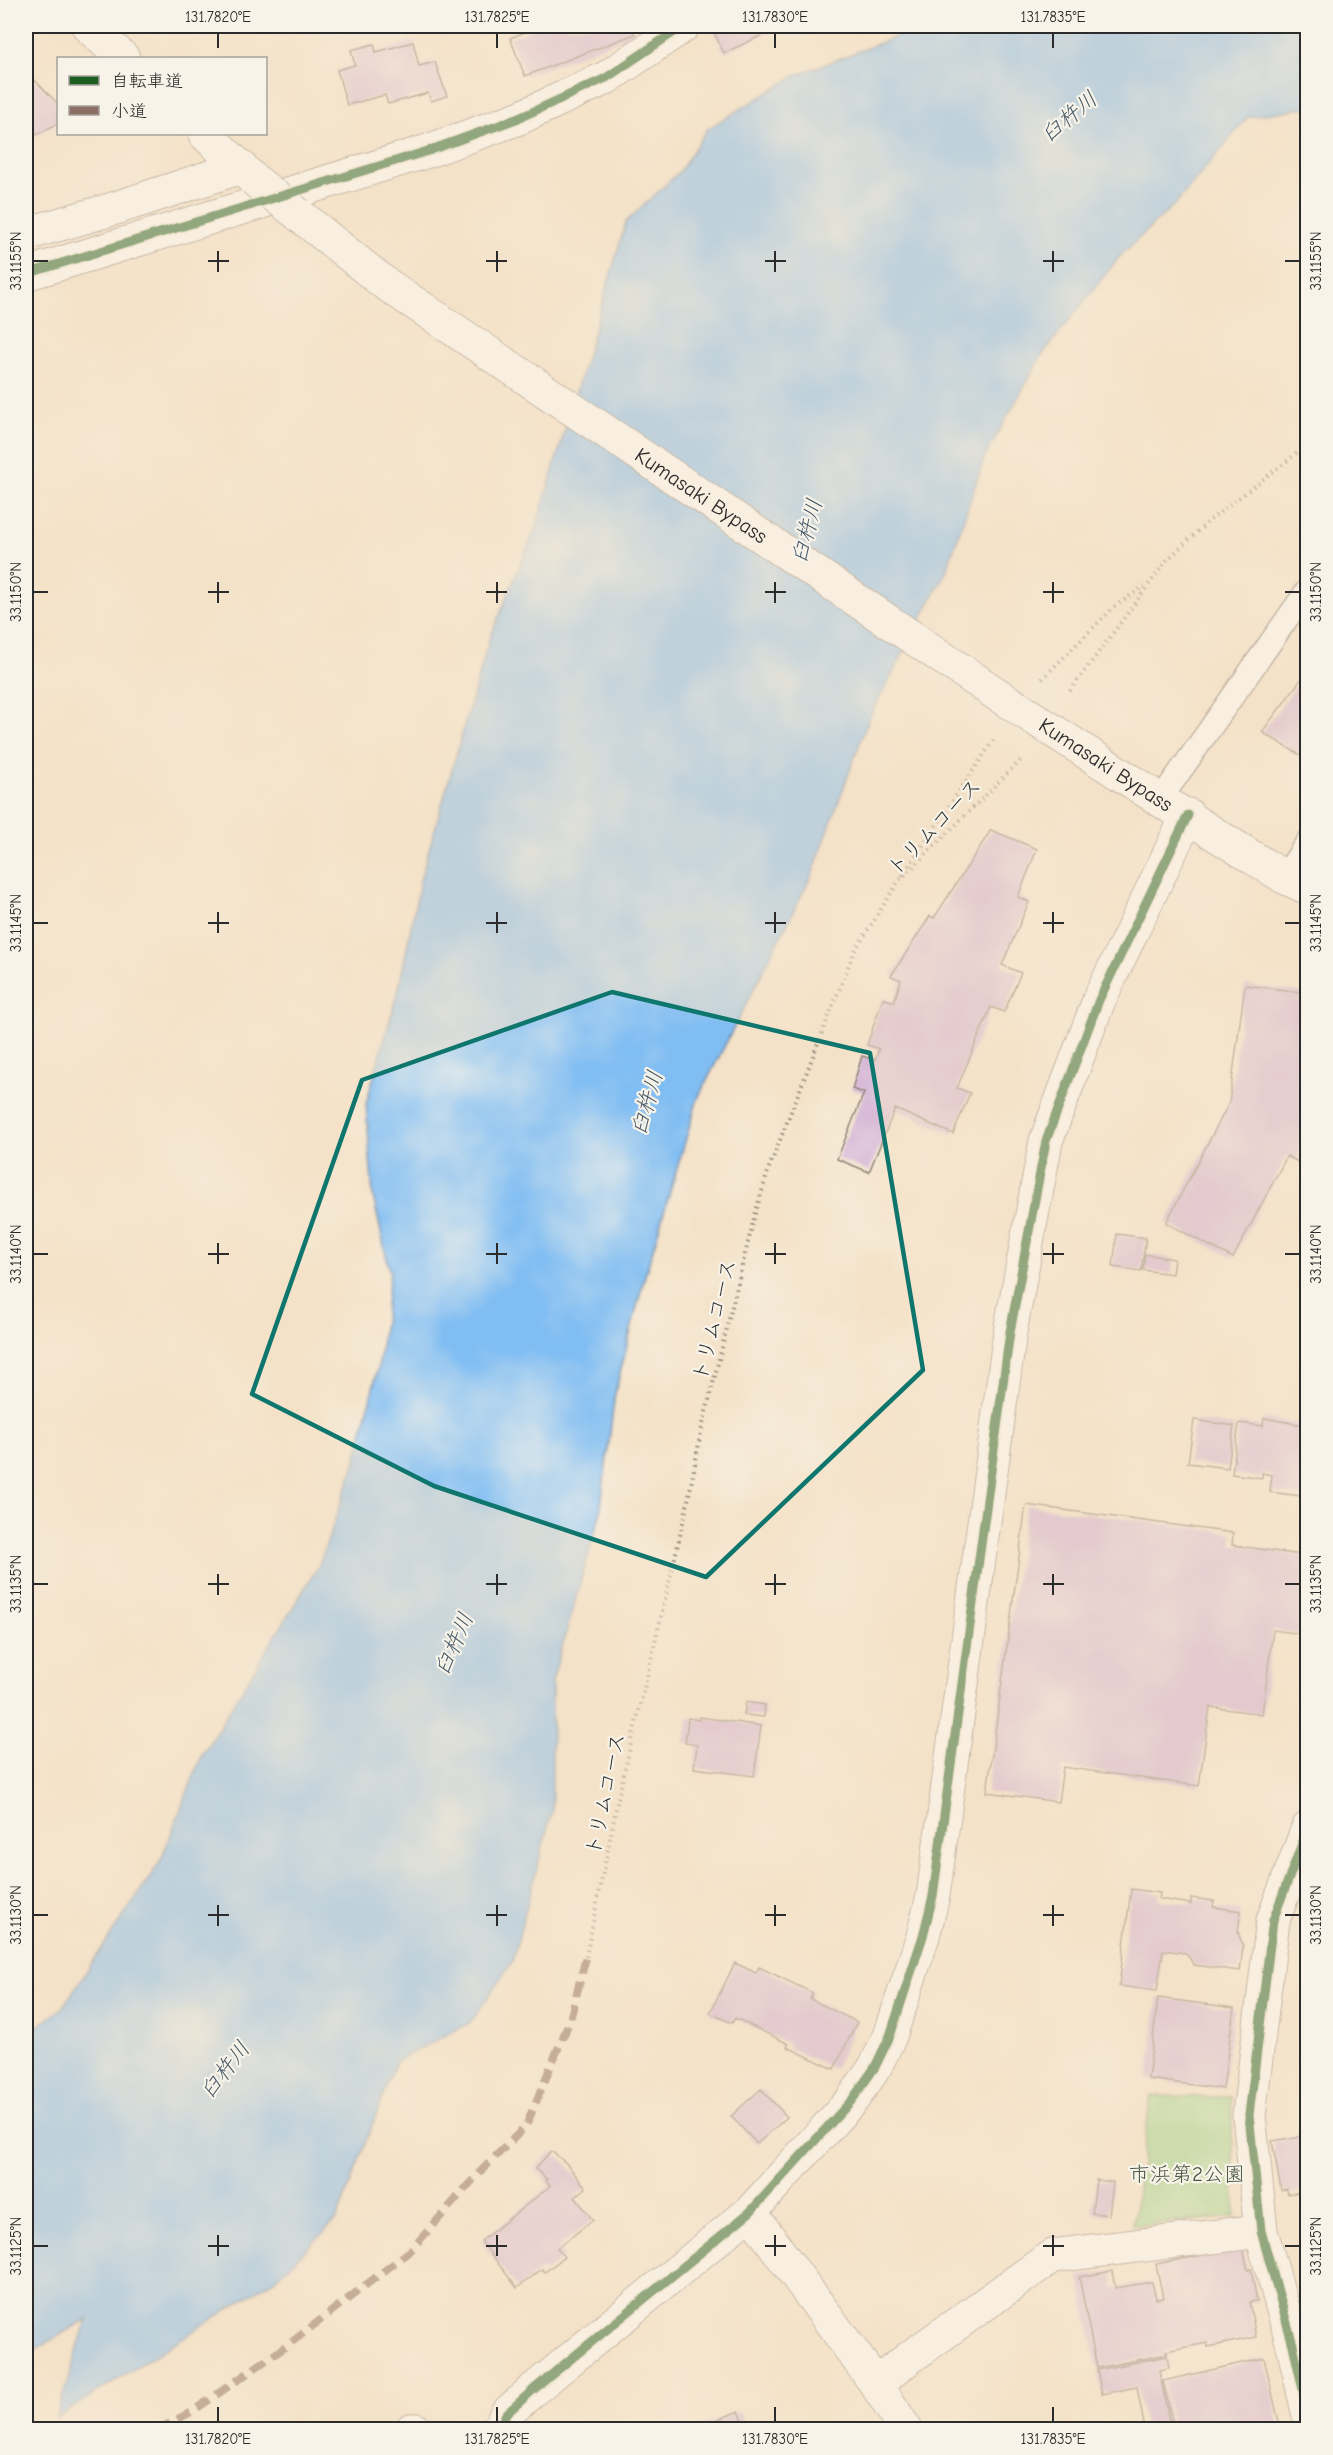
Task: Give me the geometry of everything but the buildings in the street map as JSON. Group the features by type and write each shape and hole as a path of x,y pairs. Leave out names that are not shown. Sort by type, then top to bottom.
{"main road":[{"path":"88,26 122,57"},
{"path":"26,274 428,151 519,118 606,78 682,26"},
{"name":"Kumasaki Bypass","path":"206,135 247,173 383,282 998,694 1296,882"},
{"path":"26,234 247,173"},
{"path":"498,2430 506,2414 533,2390 750,2212 852,2100 875,2067 885,2046 905,1995 933,1896 1010,1332 1046,1141 1098,1000 1174,807"},
{"path":"1306,1834 1273,1920 1249,2115 1261,2231 1293,2344 1308,2412"},
{"path":"750,2212 876,2384 906,2430"},
{"path":"876,2384 1052,2256 1261,2231"},
{"path":"411,2430 416,2430"}],"lane":[{"path":"1174,807 1308,589"},
{"path":"1296,882 1308,841"}],"path":[{"path":"1070,691 1167,560 1210,520 1308,447"},
{"path":"1039,682 1114,607 1148,583"},
{"path":"898,882 1000,730"}],"highlighted area":[{"path":"612,992 870,1053 923,1370 706,1577 434,1486 252,1394 362,1080"}],"green space":[{"name":"市浜第2公園","path":"1151,2096 1231,2097 1235,2217 1133,2226"}],"water":[{"name":"臼杵川","path":"924,26 1307,26 1307,107 1248,117 1176,203 1119,257 1042,355 985,456 946,572 869,718 812,875 698,1098 644,1279 615,1393 600,1514 552,1681 552,1811 512,1962 471,2022 396,2061 337,2219 277,2278 56,2418 87,2319 26,2355 26,2036 62,2008 160,1862 202,1755 319,1565 355,1464 379,1363 390,1273 373,1196 366,1104 399,988 420,881 489,640 537,525 626,222 680,171 707,129 797,75"}],"marked path":[{"path":"157,2430 193,2411 288,2345 410,2251 479,2173 526,2126 570,2020 586,1957"}],"cycle path":[{"path":"26,274 428,151 519,118 606,78 683,26"},
{"path":"498,2430 506,2414 533,2390 750,2212 852,2100 875,2067 890,2036 923,1936 933,1896 1010,1332 1046,1141 1099,1000 1188,815"},
{"path":"1308,1828 1273,1920 1249,2115 1261,2231 1293,2345 1308,2412"}]}
